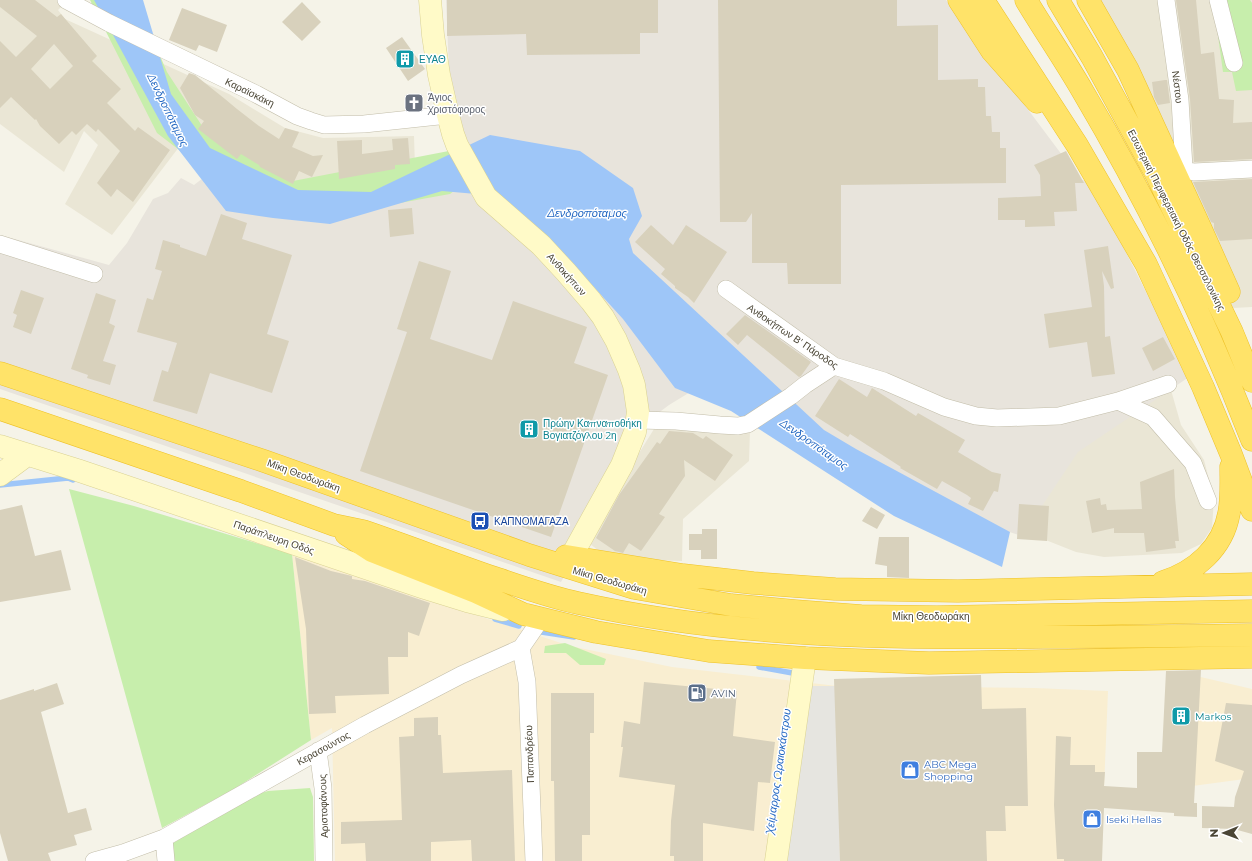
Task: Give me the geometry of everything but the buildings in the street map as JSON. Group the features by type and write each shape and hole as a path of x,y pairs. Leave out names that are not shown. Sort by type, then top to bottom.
{"highway":[{"path":"959,0 992,50 1018,82 1077,145"},
{"path":"983,0 1077,145 1146,264 1203,387 1232,454 1252,510"},
{"path":"1026,0 1082,90 1130,176 1185,285 1238,404 1252,440"},
{"name":"Εσωτερική Περιφερειακή Οδός Θεσσαλονίκης","path":"1058,0 1092,56 1157,176 1232,332 1252,381"},
{"path":"1088,0 1128,70 1252,345"},
{"name":"Μίκη Θεοδωράκη","path":"0,373 264,461 501,545 617,584 658,593 731,605 874,616 1028,616 1252,611"},
{"path":"0,409 152,460 334,525 363,531 480,573 556,598 663,620 738,629 831,636 1028,638 1252,635"},
{"path":"1126,587 1155,584 1173,578 1193,567 1210,553 1224,532 1230,512 1232,454"},
{"path":"334,525 372,551 476,592 532,617 596,632 709,651 804,658 929,663 1252,657"},
{"path":"501,545 683,575 792,587 891,591 958,591 1252,584"}],"street":[{"name":"Καραϊσκάκη","path":"66,0 109,24 256,94 297,116 324,125 364,124 448,115"},
{"name":"Ανθοκήπων","path":"430,0 435,53 448,115 457,145 486,197 514,220 555,260 580,287 603,318 616,340 634,385 638,404 638,420 635,432 622,465 571,557"},
{"name":"Νέστου","path":"1166,0 1180,100 1183,165 1185,169 1189,171 1252,169"},
{"path":"1218,0 1234,63"},
{"path":"0,244 94,274"},
{"name":"Ανθοκήπων Β' Πάροδος","path":"726,289 834,366 884,381 944,408 976,416 997,418 1059,416 1118,401 1168,384"},
{"path":"638,420 676,421 720,426 738,426 748,424 834,366"},
{"path":"1118,401 1153,417 1193,463 1208,501"},
{"name":"Παράπλευρη Οδός","path":"0,446 84,472 425,588 467,601 532,617"},
{"path":"0,475 27,455"},
{"path":"521,648 532,617"},
{"name":"Κερασούντος","path":"94,861 123,853 164,838 318,751 440,685 521,648"},
{"name":"Παπανδρέου","path":"521,648 527,682 534,861"},
{"path":"776,861 804,658"},
{"name":"Αριστοφάνoυς","path":"318,751 323,788 324,861"},
{"path":"164,838 166,861"}],"shaded area":[{"path":"0,0 68,0 58,10 65,19 229,94 285,128 323,138 414,136 416,200 284,193 192,130 112,235 65,204 98,145 84,131 64,172 0,124"},
{"path":"446,0 946,0 1080,179 1091,183 1189,377 1078,452 1022,536 916,502 728,369 669,405 653,417 561,582 0,389 0,235 109,265 127,243 153,199 168,193 181,178 194,185 224,162 288,198 447,168 450,92"},
{"path":"1084,0 1252,0 1252,307 1233,308 1157,136"},
{"path":"668,217 1171,390 1181,425 1204,460 1214,499 1212,528 1201,544 1182,553 1104,557 1076,552 1033,535"},
{"path":"659,421 750,430 749,461 683,519 682,561 608,558 585,540"},
{"path":"292,554 570,646 672,667 837,686 1034,688 1108,691 1101,861 335,861 332,728 311,740"},
{"path":"1175,671 1252,689 1252,778 1185,787"},
{"path":"809,686 837,686 840,861 786,861"}],"green space":[{"path":"90,0 136,0 167,72 206,132 293,181 454,150 464,183 450,194 310,219 238,195 157,133"},
{"path":"1213,0 1250,0 1252,3 1252,90 1236,91 1232,72 1223,72"},
{"path":"69,489 134,506 292,554 311,740 234,789 162,828"},
{"path":"565,643 606,659 604,665 580,665 566,653 544,653 545,646"},
{"path":"310,788 313,797 314,861 171,861 170,845 228,809 258,794 268,791"}],"water":[{"name":"Δενδροπόταμος","path":"94,0 143,0 171,94 210,148 298,190 371,192 490,135 580,151 633,188 642,216 629,239 633,253 824,430 856,449 1010,532 1002,567 894,516 731,411 675,388 623,319 571,262 499,196 442,191 330,224 226,211 168,136"}],"waterway":[{"path":"0,485 68,478 73,480"},
{"path":"495,619 519,626"},
{"path":"535,631 574,637"},
{"path":"759,667 798,674"}],"place":[{"name":"ΕΥΑΘ","path":"405,59"},
{"name":"Άγιος Χριστόφορος","path":"414,103"},
{"name":"Πρώην Καπναποθήκη Βογιατζόγλου 2η","path":"529,429"},
{"name":"ΚΑΠΝΟΜΑΓΑΖΑ","path":"480,521"},
{"name":"AVIN","path":"697,693"},
{"name":"Markos","path":"1181,716"},
{"name":"ABC Mega Shopping","path":"910,770"},
{"name":"Iseki Hellas","path":"1092,819"}],"water label":[{"name":"Χείμαρρος Ωραιοκάστρου","path":"778,771"}]}
